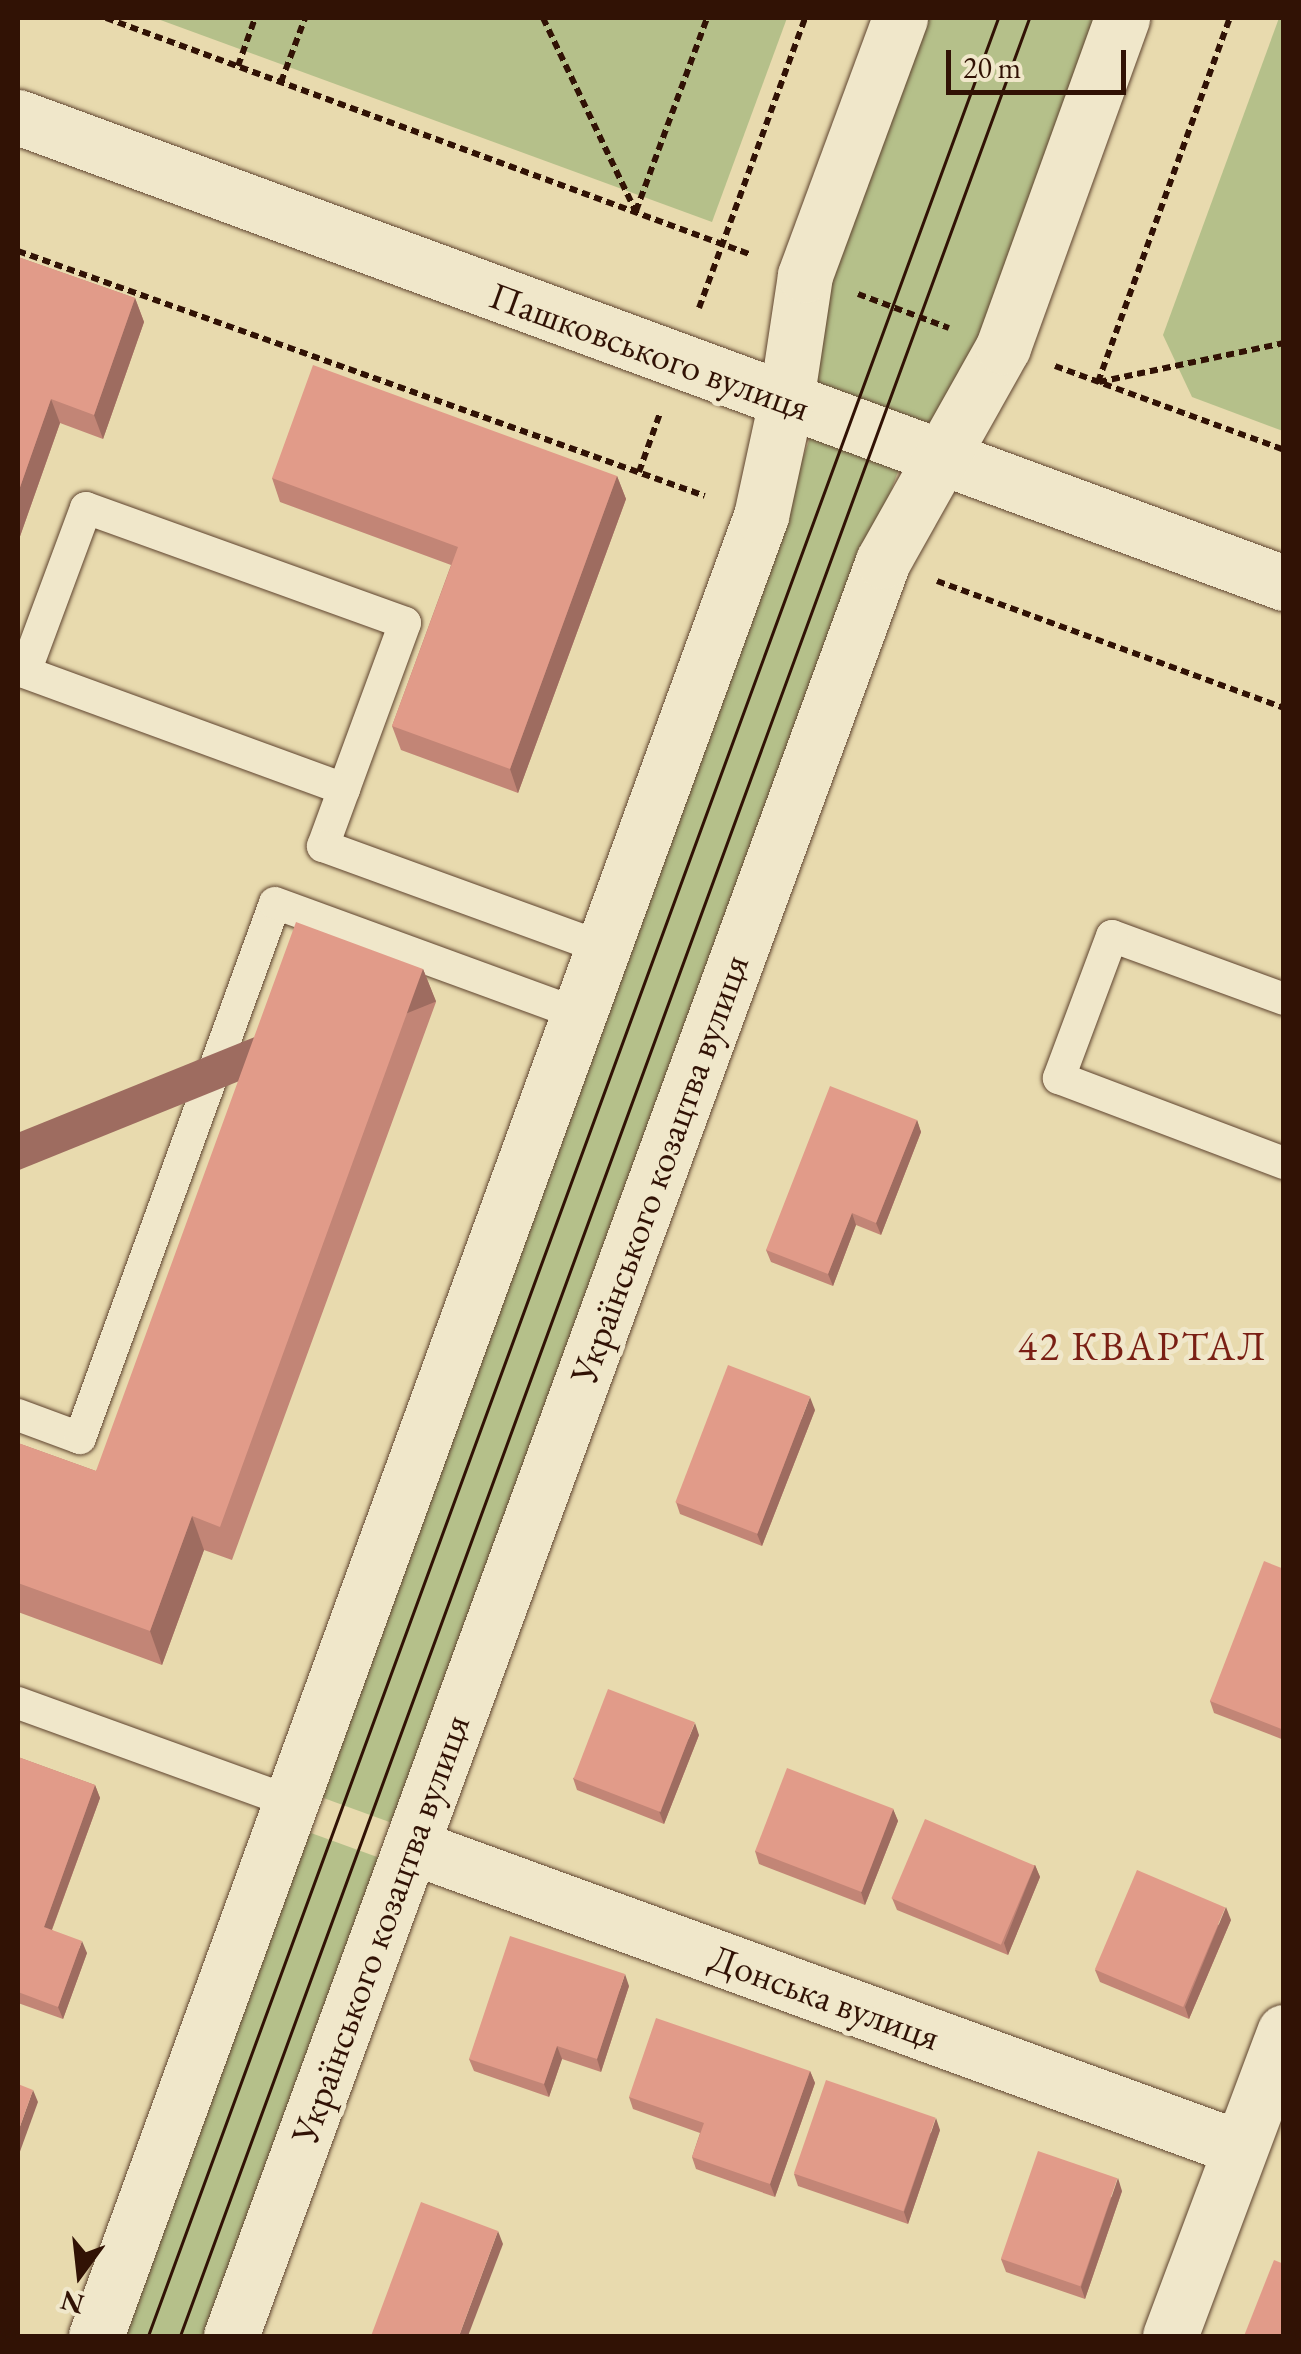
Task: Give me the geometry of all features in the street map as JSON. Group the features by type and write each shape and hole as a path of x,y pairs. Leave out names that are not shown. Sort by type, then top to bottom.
{"street":[{"path":"96,2336 760,516 786,401 806,275 900,18"},
{"name":"Українського козацтва вулиця","path":"231,2336 883,561 1002,347 1122,18"},
{"name":"Пашковського вулиця","path":"18,117 1284,583"},
{"name":"Донська вулиця","path":"410,1846 1240,2148"},
{"path":"1170,2336 1284,2032"}],"lane":[{"path":"344,788 25,672 86,508 404,623 323,846 602,948"},
{"path":"18,1415 80,1438 275,904 578,1014"},
{"path":"1284,999 1112,936 1058,1078 1284,1163"},
{"path":"18,1703 291,1802"}],"path":[{"path":"106,18 1284,450"},
{"path":"238,66 256,18"},
{"path":"281,82 305,18"},
{"path":"544,18 636,212"},
{"path":"636,212 707,18"},
{"path":"722,244 805,18"},
{"path":"1098,382 1230,18"},
{"path":"18,251 639,472"},
{"path":"1098,382 1284,343"},
{"path":"1015,610 1284,708"}],"green space":[{"path":"155,18 787,18 712,222"},
{"path":"919,18 1103,18 985,341 933,435 804,387 823,281"},
{"path":"1279,18 1284,18 1283,431 1192,397 1163,335"},
{"path":"813,430 901,462 404,1828 316,1795"},
{"path":"300,1829 386,1860 212,2336 115,2336"}],"building":[{"path":"18,257 135,298 94,415 51,399 18,493"},
{"path":"313,365 617,476 510,769 392,726 458,547 272,478"},
{"path":"296,922 423,969 220,1527 192,1516 150,1631 18,1583 18,1443 96,1471"},
{"path":"830,1086 917,1120 876,1223 852,1213 828,1274 766,1250"},
{"path":"728,1365 810,1397 757,1534 675,1502"},
{"path":"1264,1561 1284,1569 1284,1730 1210,1701"},
{"path":"608,1689 695,1722 660,1812 574,1779"},
{"path":"18,1757 95,1785 44,1927 82,1941 58,2007 18,1992"},
{"path":"787,1768 893,1809 862,1892 755,1851"},
{"path":"925,1819 1035,1865 1001,1945 891,1898"},
{"path":"1137,1870 1225,1908 1183,2007 1095,1969"},
{"path":"510,1936 625,1974 597,2059 557,2046 544,2084 469,2059"},
{"path":"656,2018 810,2071 770,2184 692,2157 704,2123 629,2097"},
{"path":"826,2080 936,2118 903,2211 794,2174"},
{"path":"18,2084 33,2090 18,2132"},
{"path":"1038,2151 1117,2178 1080,2286 1001,2259"},
{"path":"421,2202 498,2231 459,2336 371,2336"},
{"path":"1274,2260 1284,2264 1284,2336 1244,2336"}],"tram line":[{"path":"148,2336 998,18"},
{"path":"180,2336 1029,18"}],"district":[{"name":"42 КВАРТАЛ","path":"1143,1346"}]}
